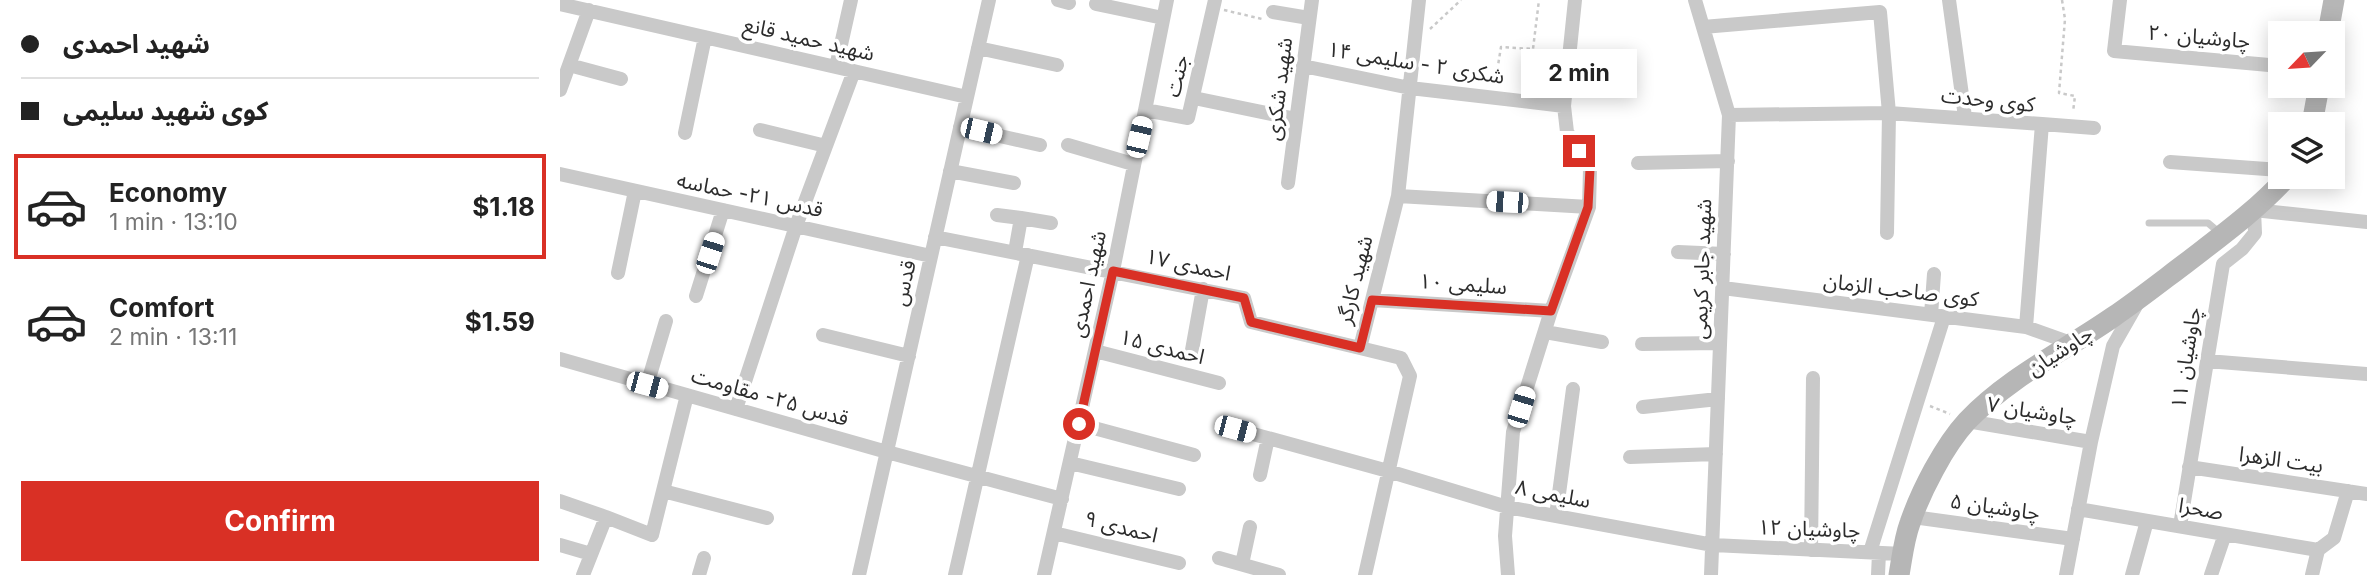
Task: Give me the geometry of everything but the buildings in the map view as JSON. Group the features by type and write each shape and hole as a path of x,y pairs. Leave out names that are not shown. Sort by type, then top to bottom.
{"main road":[{"path":"2330,21 2334,0"},
{"name":"چاوشیان","path":"1899,575 1913,517 1932,475 1967,421 2004,388 2141,296 2223,235 2275,189"}],"street":[{"path":"836,67 851,0"},
{"name":"قدس","path":"859,575 989,0"},
{"name":"شهید احمدی","path":"1044,575 1113,271 1167,0"},
{"name":"شهید شکری","path":"1288,183 1311,0"},
{"name":"شهید کارگر","path":"1365,575 1410,376 1401,358 1360,348 1398,196 1419,0"},
{"path":"1508,575 1505,536 1513,432 1551,311 1588,207 1590,169 1567,132 1564,106 1575,0"},
{"name":"شهید جابر کریمی","path":"1695,0 1729,115 1712,575"},
{"path":"1949,0 1965,117"},
{"name":"چاوشیان ۲۰","path":"2120,0 2114,51 2268,65"},
{"name":"شهید حمید قانع","path":"560,4 967,97"},
{"path":"1096,4 1163,18"},
{"name":"جنت","path":"1145,110 1188,118 1215,4"},
{"path":"1703,27 1879,6 1889,113 1886,233"},
{"path":"560,90 589,10"},
{"path":"1273,12 1309,18"},
{"path":"685,133 705,37"},
{"path":"978,48 1057,65"},
{"path":"569,65 621,79"},
{"name":"شکری ۲ - سلیمی ۱۴","path":"1303,66 1410,88 1564,106"},
{"path":"736,409 796,226 854,71"},
{"path":"1194,98 1296,119"},
{"name":"کوی وحدت","path":"1729,115 1889,113 2042,124 2026,327"},
{"path":"2042,124 2094,128"},
{"path":"960,127 1040,145"},
{"path":"760,130 826,146"},
{"path":"1068,145 1133,164"},
{"path":"1638,163 1728,161"},
{"path":"2170,162 2268,169"},
{"path":"950,172 1014,183"},
{"name":"قدس ۲۱- حماسه","path":"561,177 931,256"},
{"path":"618,273 635,191"},
{"path":"1398,196 1588,207"},
{"path":"696,296 723,210"},
{"path":"2254,210 2367,222"},
{"name":"چاوشیان ۱۱","path":"2180,526 2223,264 2255,233 2254,210"},
{"path":"998,215 1051,223"},
{"path":"955,575 1022,254 1021,218"},
{"name":"احمدی ۱۷","path":"935,237 1244,298 1251,322 1360,348"},
{"path":"1678,252 1724,254"},
{"path":"1878,575 1874,552 1918,401 1938,316 1934,274"},
{"name":"کوی صاحب الزمان","path":"1723,288 2026,327 2071,343"},
{"path":"1192,350 1203,289"},
{"path":"2066,575 2091,442 2113,346 2141,296"},
{"name":"سلیمی ۱۰","path":"1372,300 1551,311"},
{"path":"647,385 666,321"},
{"path":"2092,330 2105,336 2113,346"},
{"path":"1545,332 1602,342"},
{"path":"823,335 909,356"},
{"path":"1642,344 1720,343"},
{"name":"احمدی ۱۵","path":"1095,351 1219,383"},
{"name":"قدس ۲۵- مقاومت","path":"560,359 1062,499"},
{"path":"2207,361 2367,374"},
{"path":"1811,550 1813,378"},
{"path":"1556,516 1573,389"},
{"path":"560,501 652,535 687,395"},
{"path":"1643,407 1718,399"},
{"name":"چاوشیان ۷","path":"1967,421 2091,442"},
{"path":"1079,424 1194,455"},
{"name":"سلیمی ۸","path":"1235,429 1507,507 1713,545"},
{"path":"1260,475 1268,438"},
{"path":"1630,457 1716,454"},
{"path":"1070,463 1179,489"},
{"name":"بیت الزهرا","path":"2189,467 2367,494"},
{"path":"663,491 767,518"},
{"path":"2312,575 2318,550 2334,538 2348,491"},
{"name":"صحرا","path":"2078,509 2318,550"},
{"path":"583,575 606,517"},
{"name":"چاوشیان ۵","path":"1913,517 2073,539"},
{"path":"2132,575 2147,521"},
{"path":"1242,564 1250,527"},
{"name":"احمدی ۹","path":"1054,533 1179,563"},
{"path":"2211,575 2225,534"},
{"path":"560,545 591,554"},
{"name":"چاوشیان ۱۲","path":"1713,545 1903,554"},
{"path":"699,575 704,558"},
{"path":"1219,558 1279,575"}],"lane":[{"path":"2149,223 2208,223 2223,235"}],"path":[{"path":"1415,43 1461,0"},
{"path":"1493,98 1501,47 1533,49 1539,0"},
{"path":"2062,0 2065,19 2059,93 2075,96 2072,126"},
{"path":"1215,4 1271,21 1273,12"},
{"path":"1918,401 1967,421"}],"route":[{"path":"1079,424 1113,271 1244,298 1251,322 1360,348 1372,300 1551,311 1588,207 1590,169 1579,151"}]}
